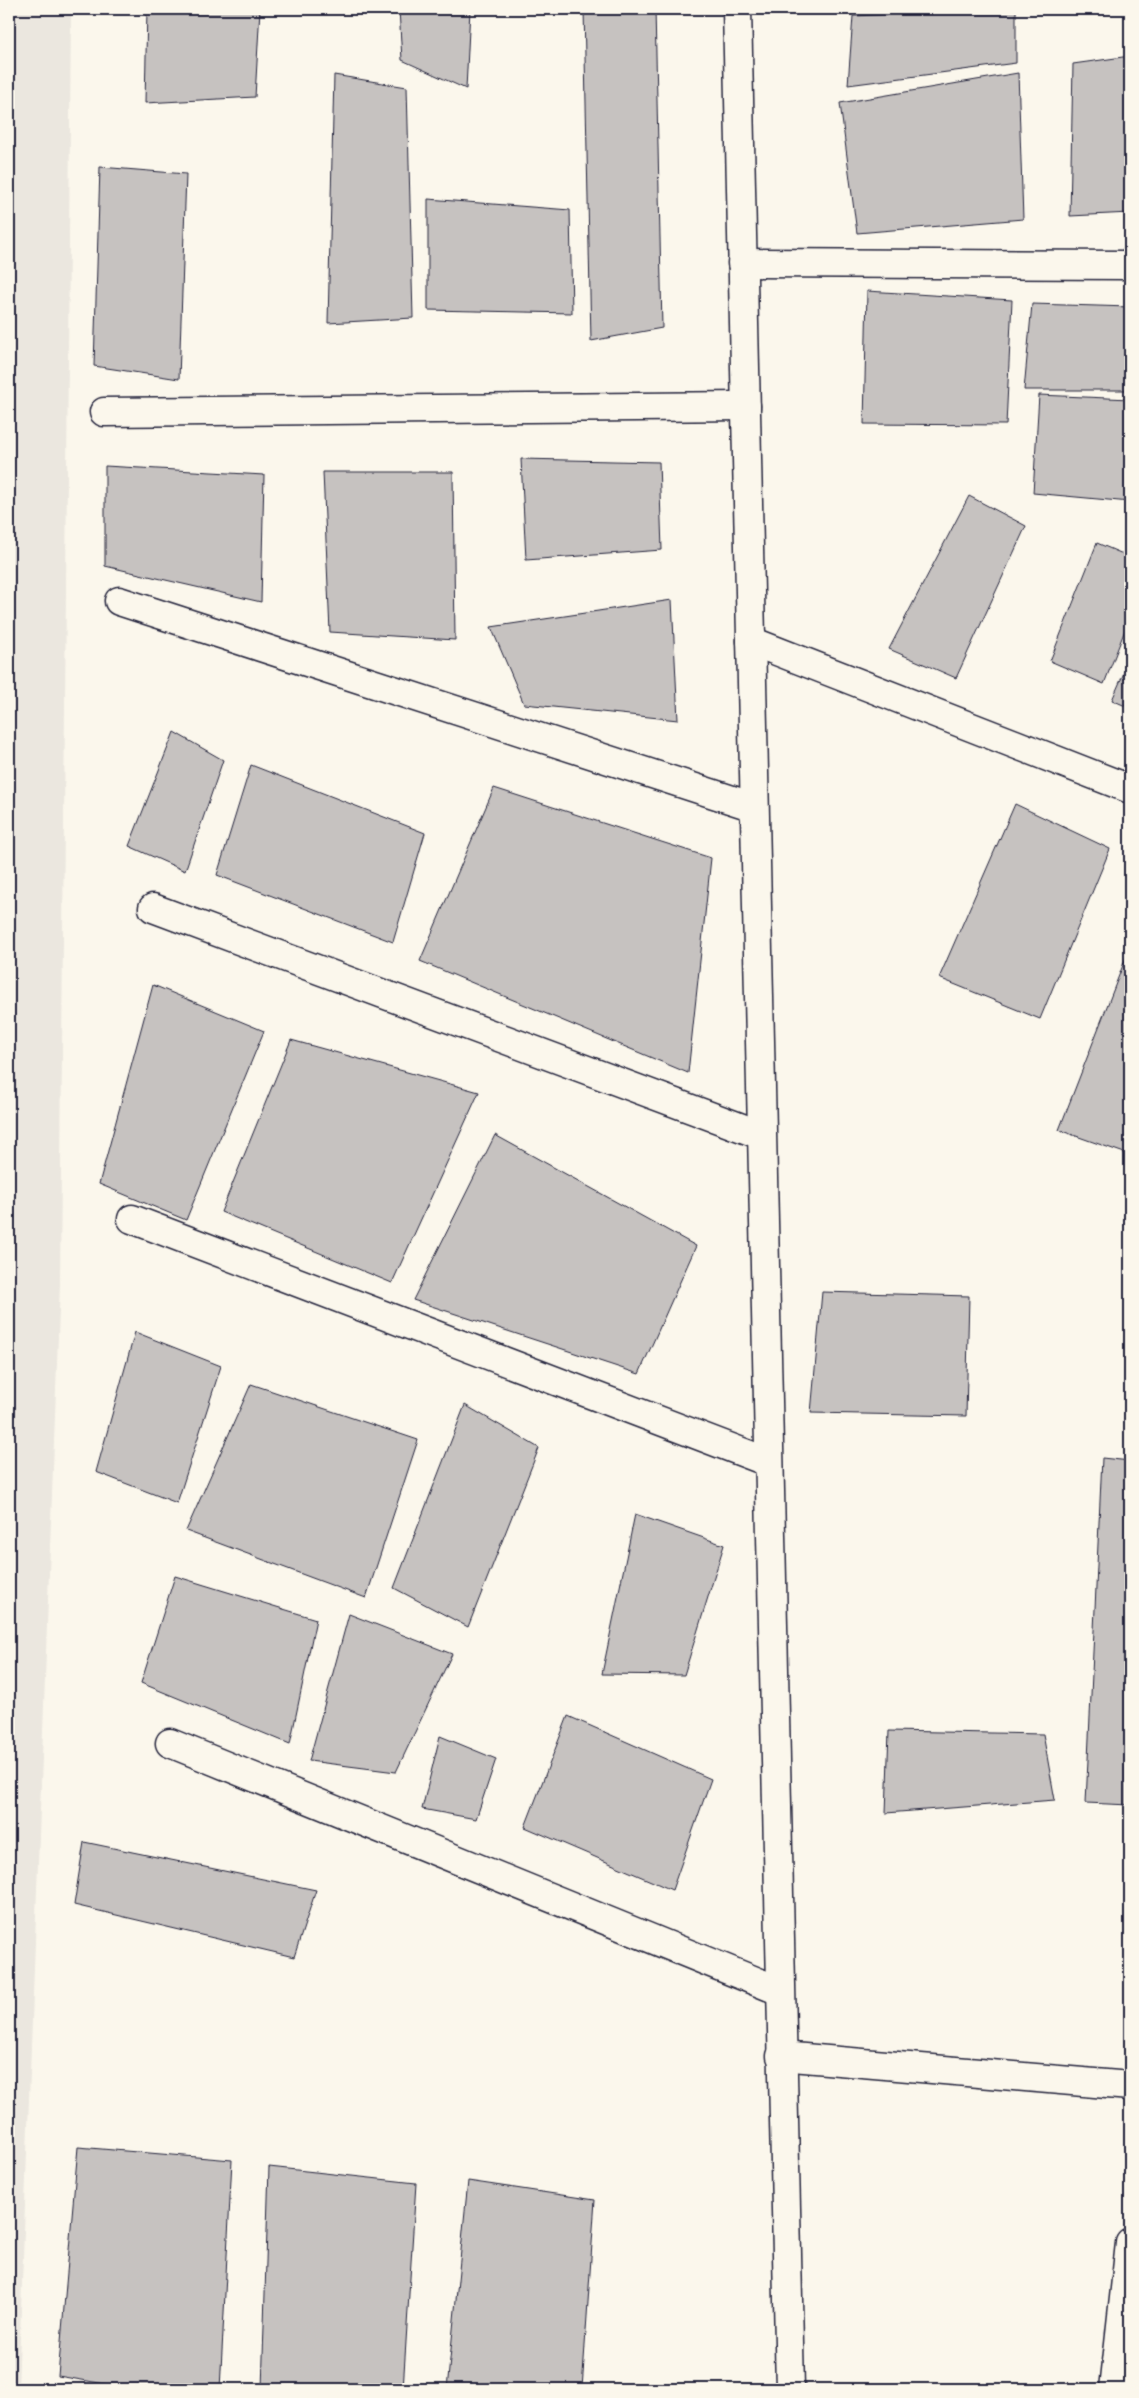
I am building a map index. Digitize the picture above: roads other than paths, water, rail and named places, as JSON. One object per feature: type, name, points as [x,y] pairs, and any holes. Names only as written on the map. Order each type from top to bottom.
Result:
[{"type":"street","points":[[737,9],[781,2056],[790,2389]]},
{"type":"street","points":[[742,263],[1130,265]]},
{"type":"street","points":[[104,412],[746,406]]},
{"type":"street","points":[[120,601],[754,807]]},
{"type":"street","points":[[751,641],[1130,789]]},
{"type":"street","points":[[153,908],[761,1135]]},
{"type":"street","points":[[132,1219],[768,1462]]},
{"type":"street","points":[[170,1743],[780,1991]]},
{"type":"street","points":[[781,2056],[1130,2086]]},
{"type":"street","points":[[1114,2389],[1130,2242]]}]
